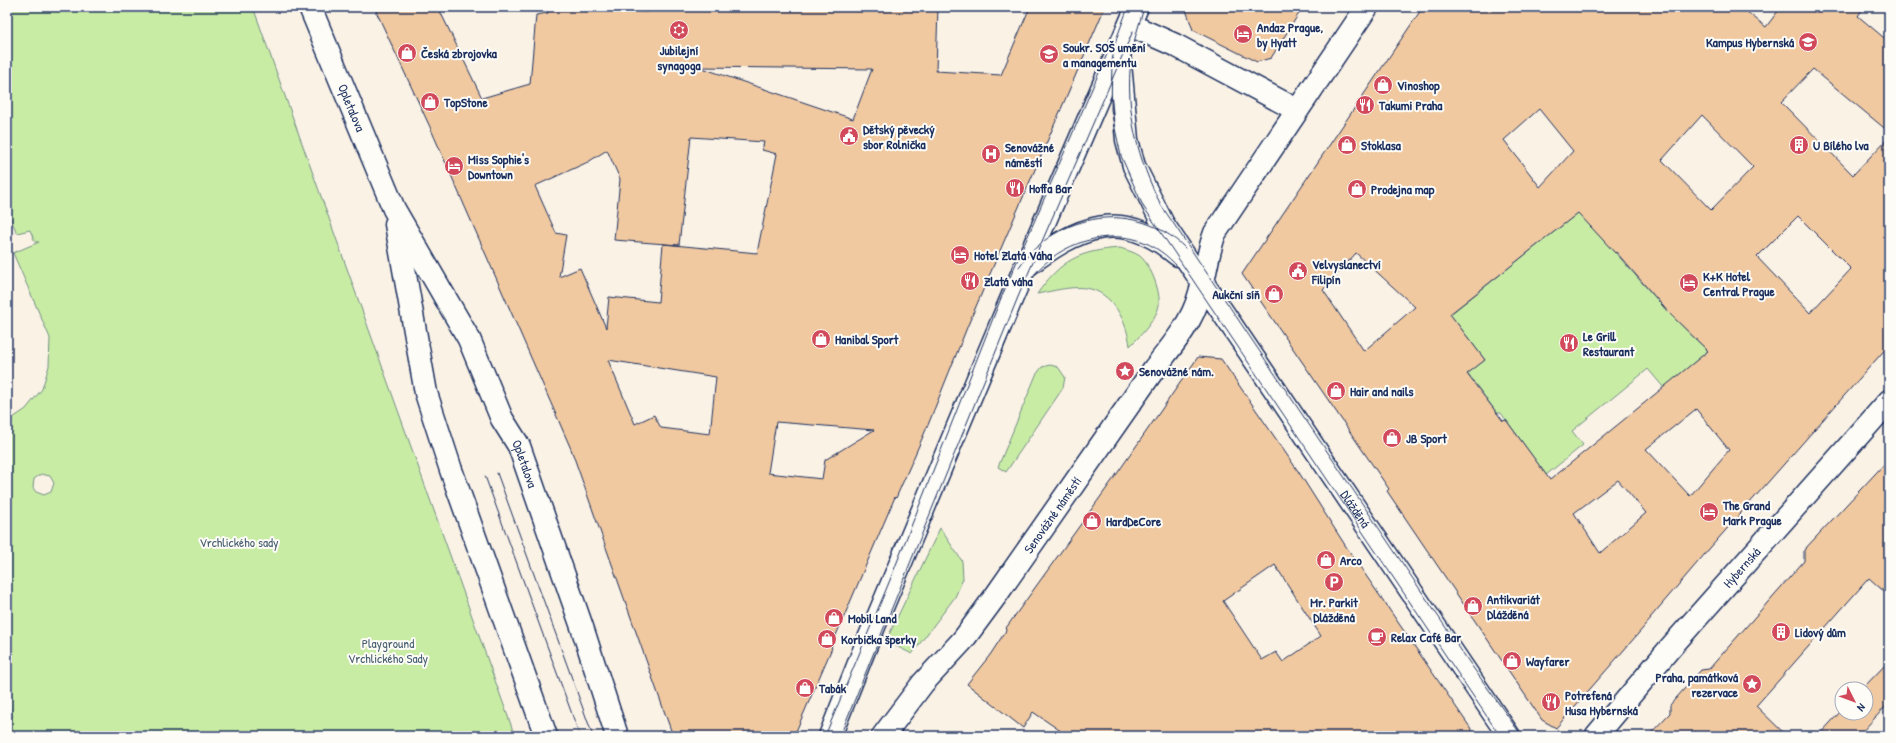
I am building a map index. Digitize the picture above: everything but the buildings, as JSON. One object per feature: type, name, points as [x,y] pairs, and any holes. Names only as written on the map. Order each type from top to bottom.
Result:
[{"type":"street","name":"Opletalova","points":[[310,7],[394,209],[469,339],[502,419],[519,446],[582,627],[617,736]]},
{"type":"street","name":"Senovážné náměstí","points":[[883,736],[923,683],[963,640],[1154,369],[1179,336],[1194,310],[1203,282],[1209,251],[1215,233],[1367,7]]},
{"type":"street","points":[[830,736],[865,648],[1025,267],[1134,16],[1175,45],[1297,110]]},
{"type":"street","points":[[1119,53],[1127,140],[1134,166],[1163,224],[1203,282]]},
{"type":"street","name":"Opletalova","points":[[394,209],[426,393],[451,470],[546,736]]},
{"type":"street","points":[[1025,267],[1064,240],[1086,230],[1119,226],[1136,229],[1165,244],[1179,256],[1203,282]]},
{"type":"street","name":"Dlážděná","points":[[1203,282],[1509,736]]},
{"type":"street","name":"Hybernská","points":[[1596,736],[1670,648],[1889,400]]},
{"type":"green space","name":"Vrchlického sady","points":[[7,7],[253,7],[515,736],[7,736],[12,716],[7,692],[7,422],[26,409],[42,389],[49,366],[50,338],[13,253],[39,242],[35,242],[30,230],[17,233],[7,210]],"holes":[[[41,474],[50,476],[54,483],[51,492],[44,495],[36,492],[33,488],[34,479]]]},
{"type":"green space","points":[[1579,212],[1669,313],[1708,351],[1664,388],[1648,369],[1572,431],[1583,445],[1546,475],[1501,413],[1497,413],[1433,328]],"holes":[[[1452,317],[1485,360],[1470,371]]]},
{"type":"green space","points":[[1120,248],[1140,256],[1144,260],[1152,273],[1159,296],[1156,314],[1146,329],[1130,346],[1126,327],[1122,318],[1104,295],[1086,288],[1062,289],[1037,294],[1054,273],[1072,259],[1106,249]]},
{"type":"green space","points":[[1050,365],[1058,367],[1065,377],[1063,388],[1006,472],[998,467],[1036,375],[1042,367]]},
{"type":"green space","points":[[940,528],[962,561],[963,579],[955,597],[912,654],[886,641]]},
{"type":"tram line","points":[[1144,8],[1136,34],[1131,59],[1130,97],[1135,135],[1140,153],[1161,205],[1469,662],[1522,736]]},
{"type":"tram line","points":[[1127,10],[1116,40],[1112,61],[1111,110],[1121,156],[1143,206],[1500,736]]},
{"type":"tram line","points":[[840,736],[1018,297],[1133,31]]},
{"type":"tram line","points":[[825,736],[890,580],[1001,298],[1111,45]]},
{"type":"tram line","points":[[1019,267],[1035,248],[1054,234],[1076,224],[1098,218],[1121,218],[1144,223],[1166,232],[1185,248]]},
{"type":"tram line","points":[[1030,281],[1039,269],[1063,250],[1093,239],[1108,237],[1123,237],[1144,242],[1160,251],[1178,267]]},
{"type":"tram line","points":[[497,473],[593,736]]},
{"type":"tram line","points":[[485,476],[580,736]]},
{"type":"place","name":"Jubilejní synagoga","points":[[679,30]]},
{"type":"place","name":"Andaz Prague, by Hyatt","points":[[1243,34]]},
{"type":"place","name":"Kampus Hybernská","points":[[1808,42]]},
{"type":"place","name":"Česká zbrojovka","points":[[407,53]]},
{"type":"place","name":"Soukr. SOŠ umění a managementu","points":[[1049,54]]},
{"type":"place","name":"Vinoshop","points":[[1383,85]]},
{"type":"place","name":"TopStone","points":[[430,102]]},
{"type":"place","name":"Takumi Praha","points":[[1365,105]]},
{"type":"place","name":"Dětský pěvecký sbor Rolnička","points":[[849,136]]},
{"type":"place","name":"Stoklasa","points":[[1347,145]]},
{"type":"place","name":"U Bílého lva","points":[[1799,145]]},
{"type":"place","name":"Senovážné náměstí","points":[[991,154]]},
{"type":"place","name":"Miss Sophie's Downtown","points":[[454,166]]},
{"type":"place","name":"Hoffa Bar","points":[[1015,188]]},
{"type":"place","name":"Prodejna map","points":[[1357,189]]},
{"type":"place","name":"Hotel Zlatá Váha","points":[[960,255]]},
{"type":"place","name":"Velvyslanectví Filipín","points":[[1298,271]]},
{"type":"place","name":"Zlatá váha","points":[[970,281]]},
{"type":"place","name":"K+K Hotel Central Prague","points":[[1689,283]]},
{"type":"place","name":"Aukční síň","points":[[1274,294]]},
{"type":"place","name":"Hanibal Sport","points":[[821,339]]},
{"type":"place","name":"Le Grill Restaurant","points":[[1569,343]]},
{"type":"place","name":"Senovážné nám.","points":[[1125,371]]},
{"type":"place","name":"Hair and nails","points":[[1336,391]]},
{"type":"place","name":"JB Sport","points":[[1392,438]]},
{"type":"place","name":"The Grand Mark Prague","points":[[1709,512]]},
{"type":"place","name":"HardDeCore","points":[[1092,521]]},
{"type":"place","name":"Arco","points":[[1326,560]]},
{"type":"place","name":"Mr. Parkit Dlážděná","points":[[1334,582]]},
{"type":"place","name":"Antikvariát Dlážděná","points":[[1473,606]]},
{"type":"place","name":"Mobil Land","points":[[834,618]]},
{"type":"place","name":"Lidový dům","points":[[1781,632]]},
{"type":"place","name":"Relax Café Bar","points":[[1377,637]]},
{"type":"place","name":"Korbička šperky","points":[[827,639]]},
{"type":"place","name":"Wayfarer","points":[[1512,661]]},
{"type":"place","name":"Praha, památková rezervace","points":[[1752,684]]},
{"type":"place","name":"Tabák","points":[[805,688]]},
{"type":"place","name":"Potrefená Husa Hybernská","points":[[1551,702]]},
{"type":"park label","name":"Playground Vrchlického Sady","points":[[388,650]]}]
